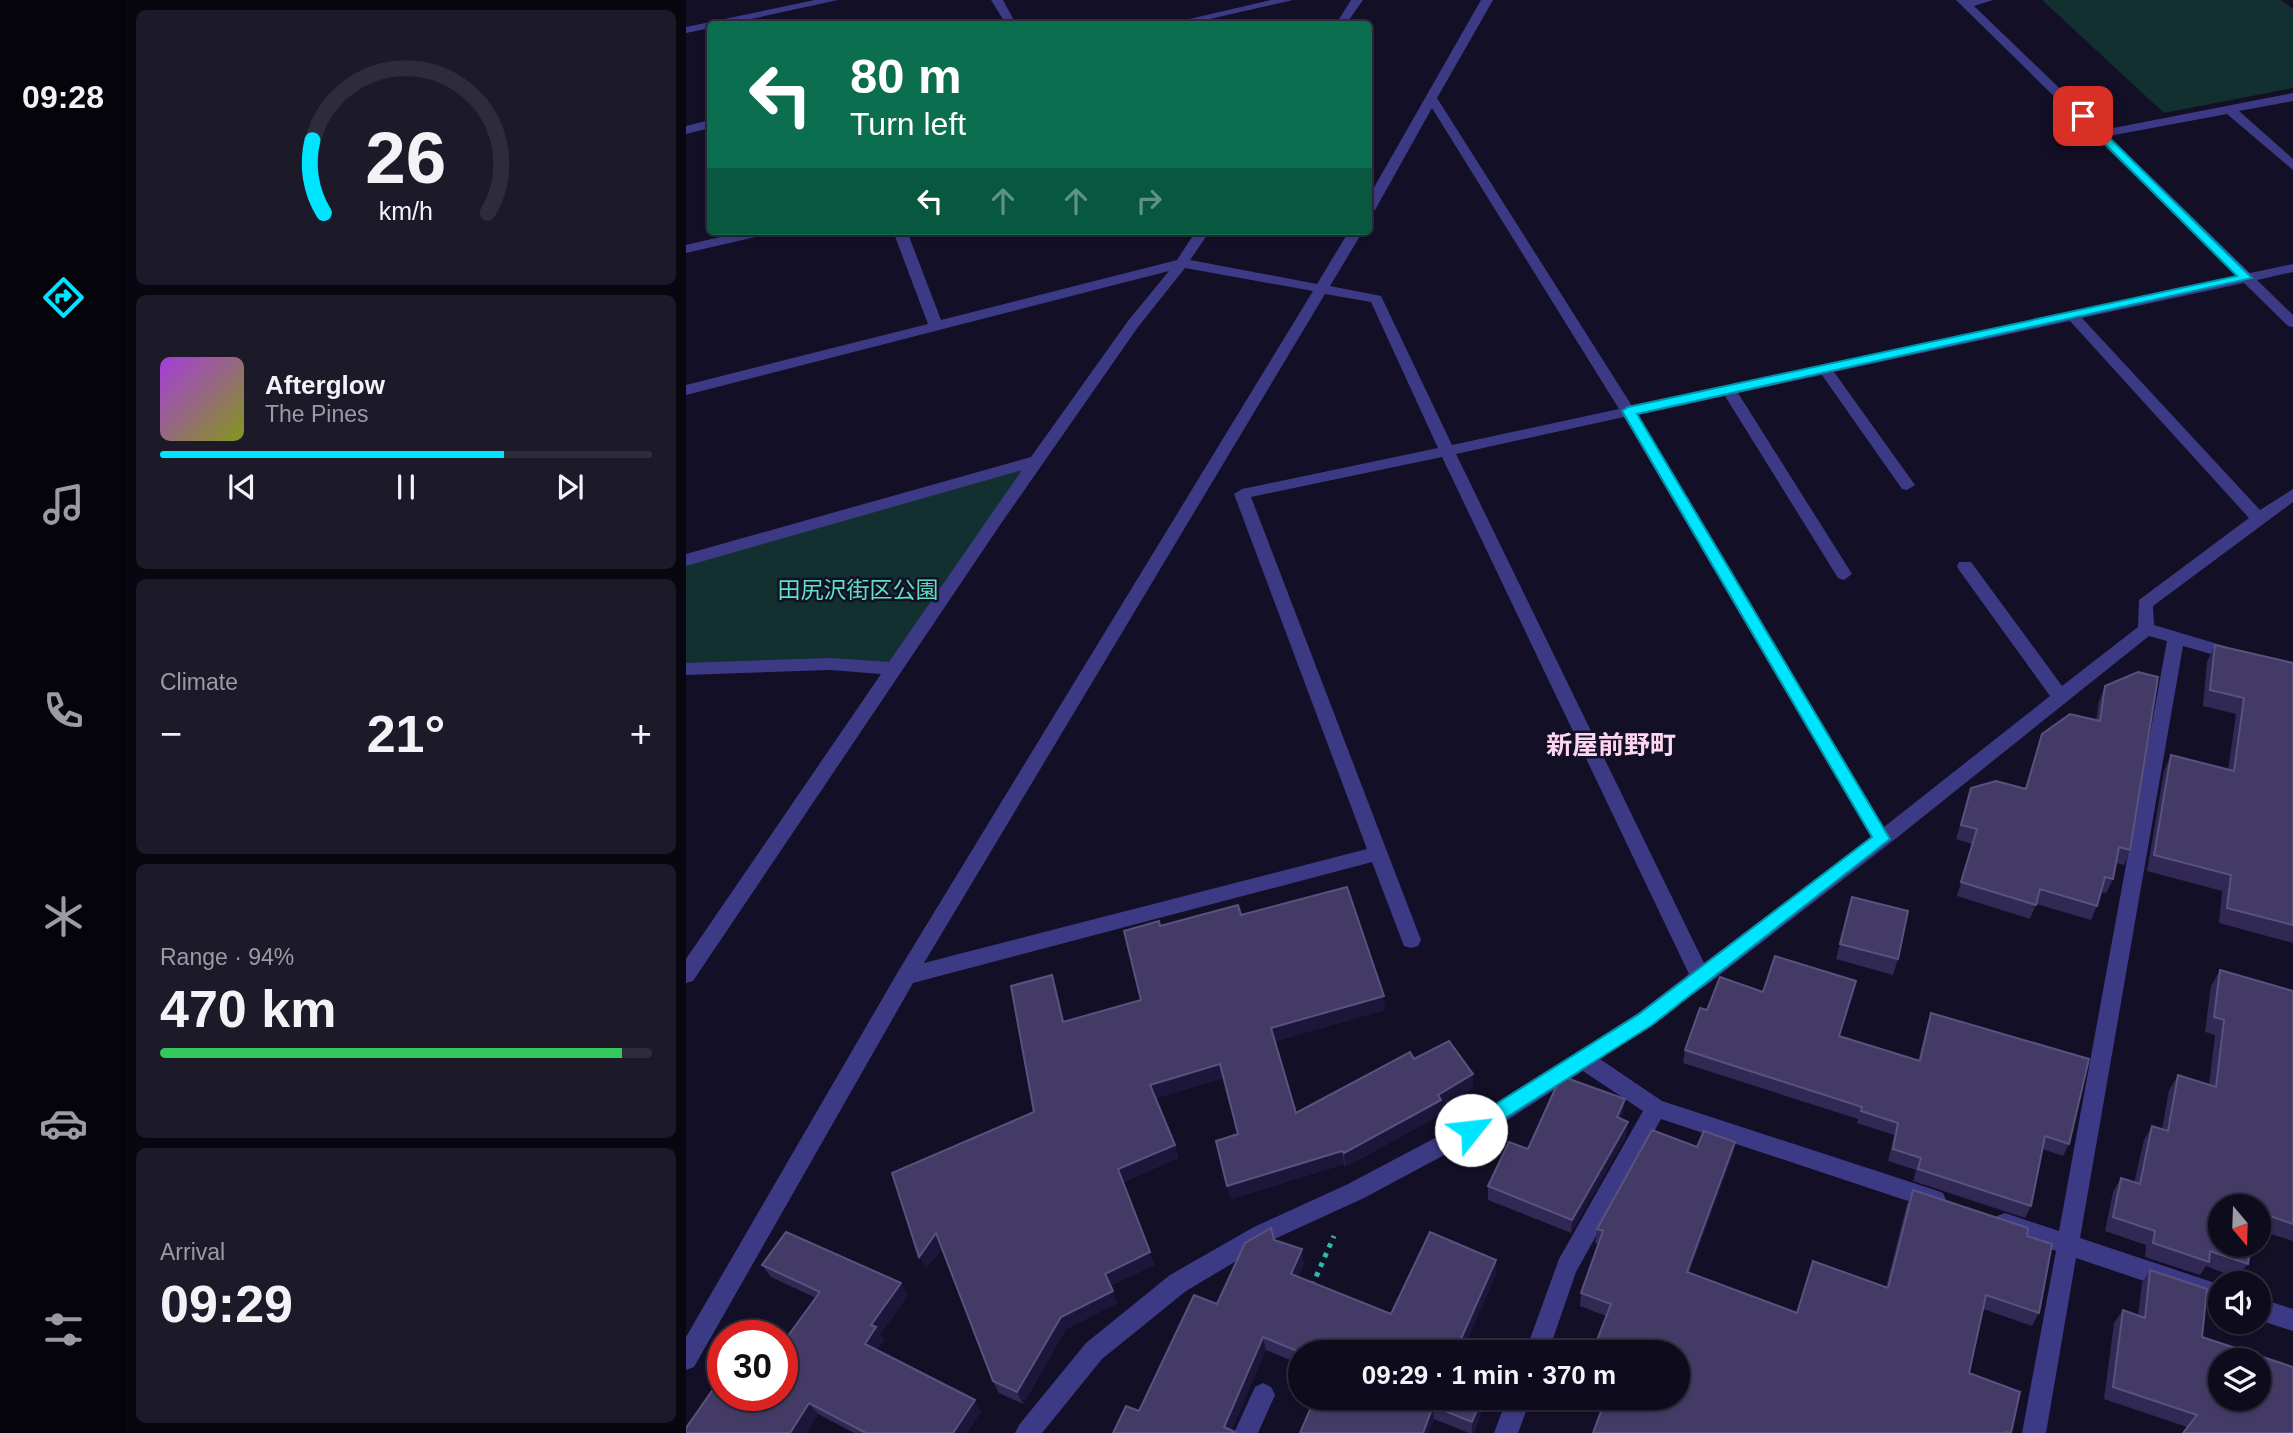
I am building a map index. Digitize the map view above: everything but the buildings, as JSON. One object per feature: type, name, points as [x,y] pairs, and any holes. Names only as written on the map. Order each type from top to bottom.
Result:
[{"type":"street","points":[[731,21],[832,0]]},
{"type":"street","points":[[997,0],[1009,21]]},
{"type":"street","points":[[1188,21],[1287,0]]},
{"type":"street","points":[[1343,21],[1357,0]]},
{"type":"street","points":[[1372,203],[1487,0]]},
{"type":"street","points":[[1964,2],[1987,0]]},
{"type":"street","points":[[1964,2],[2293,323]]},
{"type":"street","points":[[686,30],[707,26]]},
{"type":"street","points":[[2102,134],[2293,97]]},
{"type":"street","points":[[1432,99],[1628,411],[1881,839]]},
{"type":"street","points":[[2229,109],[2293,166]]},
{"type":"street","points":[[686,130],[707,125]]},
{"type":"street","points":[[686,249],[746,235]]},
{"type":"street","points":[[902,235],[936,326]]},
{"type":"street","points":[[686,975],[1036,461],[1133,324],[1182,263],[1200,235]]},
{"type":"street","points":[[686,1359],[905,976],[1354,235]]},
{"type":"street","points":[[686,390],[1182,263],[1376,299],[1701,978]]},
{"type":"street","points":[[1410,940],[1242,494],[2293,268]]},
{"type":"street","points":[[2073,316],[2258,518]]},
{"type":"street","points":[[1825,369],[1907,485]]},
{"type":"street","points":[[1728,390],[1844,574]]},
{"type":"street","points":[[686,560],[1036,461]]},
{"type":"street","points":[[2146,629],[2145,604],[2293,494]]},
{"type":"street","points":[[1965,566],[2061,698]]},
{"type":"street","points":[[2146,629],[2254,659]]},
{"type":"street","points":[[1027,1433],[1094,1351],[1178,1283],[1262,1234],[1356,1191],[1493,1118],[1584,1060],[1701,978],[2146,629]]},
{"type":"street","points":[[2034,1433],[2176,639]]},
{"type":"street","points":[[686,668],[830,664],[895,669]]},
{"type":"street","points":[[905,976],[1379,853]]},
{"type":"street","points":[[1584,1060],[1656,1108],[1953,1206]]},
{"type":"street","points":[[1541,1340],[1567,1267],[1656,1108]]},
{"type":"street","points":[[1979,1215],[2208,1292]]},
{"type":"street","points":[[2271,1313],[2293,1320]]},
{"type":"street","points":[[1246,1433],[1263,1395]]},
{"type":"street","points":[[1506,1433],[1515,1410]]},
{"type":"path","points":[[1311,1289],[1356,1191]]},
{"type":"green space","points":[[2042,0],[2281,0],[2293,9],[2293,88],[2164,113]]},
{"type":"green space","name":"田尻沢街区公園","points":[[1036,461],[895,669],[686,669],[686,560]]},
{"type":"district","name":"新屋前野町","points":[[1611,745]]},
{"type":"route","points":[[1471,1130],[1645,1019],[1881,839],[1628,411],[2246,278],[2083,116]]}]
